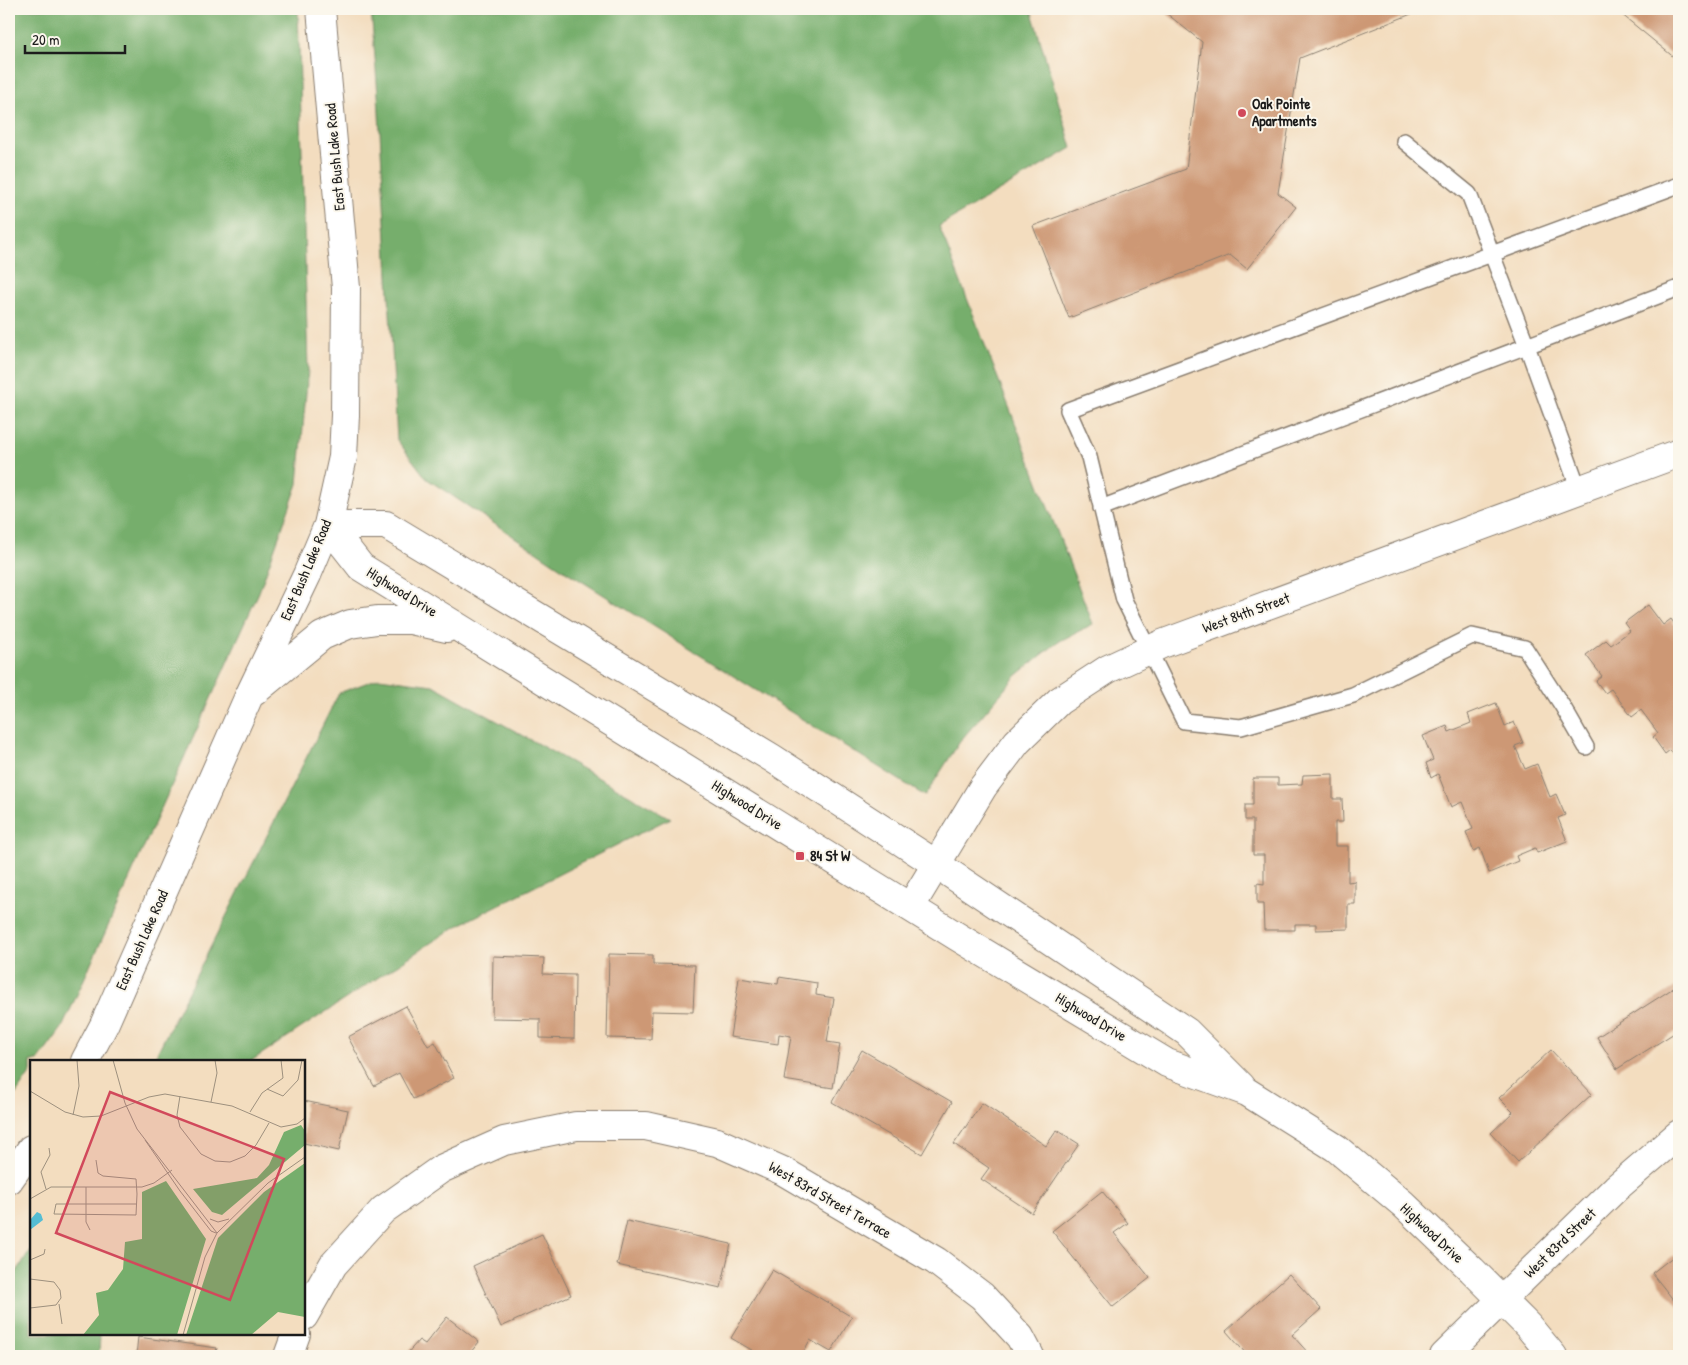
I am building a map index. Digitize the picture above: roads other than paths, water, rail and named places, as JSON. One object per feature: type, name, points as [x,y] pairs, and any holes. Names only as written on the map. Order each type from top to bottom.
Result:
[{"type":"street","name":"East Bush Lake Road","points":[[86,1060],[104,1025],[249,696],[307,575],[328,525],[343,457],[346,415],[346,288],[321,9]]},
{"type":"street","name":"West 84th Street","points":[[910,906],[983,787],[1017,742],[1059,701],[1108,669],[1150,650],[1679,452]]},
{"type":"street","name":"Highwood Drive","points":[[328,525],[362,567],[910,906],[1167,1063],[1247,1092],[1336,1148],[1403,1204],[1528,1326],[1552,1356]]},
{"type":"street","name":"Highwood Drive","points":[[328,525],[386,525],[772,758],[936,864],[1187,1032],[1247,1092]]},
{"type":"street","points":[[249,696],[322,636],[350,624],[377,620],[411,620],[468,632]]},
{"type":"street","name":"West 83rd Street Terrace","points":[[305,1314],[333,1265],[383,1210],[441,1169],[504,1140],[576,1126],[646,1126],[717,1142],[783,1171],[928,1256],[982,1296],[1020,1338],[1030,1356]]},
{"type":"street","name":"West 83rd Street","points":[[1444,1356],[1616,1188],[1679,1134]]},
{"type":"street","points":[[9,1180],[30,1150]]},
{"type":"street","points":[[288,1356],[296,1335]]},
{"type":"lane","points":[[1404,141],[1469,194],[1579,490]]},
{"type":"lane","points":[[1586,747],[1525,648],[1472,636],[1353,694],[1241,727],[1184,721],[1124,600],[1089,457],[1068,410],[1679,185]]},
{"type":"lane","points":[[1102,508],[1679,288]]},
{"type":"place","name":"Oak Pointe Apartments","points":[[1242,113]]},
{"type":"place","name":"84 St W","points":[[800,856]]}]
